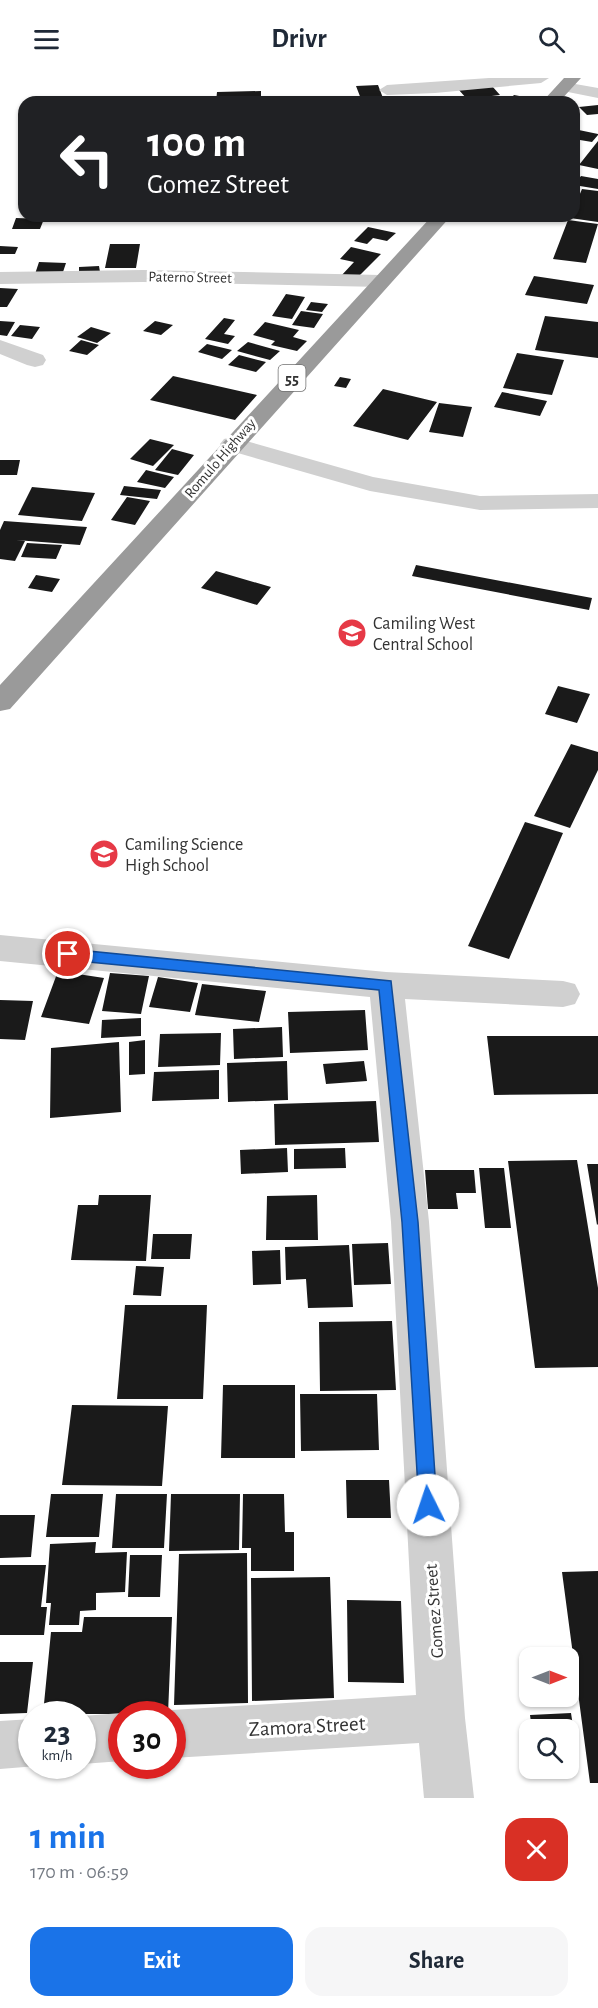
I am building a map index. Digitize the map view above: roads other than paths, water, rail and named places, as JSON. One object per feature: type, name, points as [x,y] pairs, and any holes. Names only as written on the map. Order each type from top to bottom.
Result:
[{"type":"highway","points":[[556,96],[569,83]]},
{"type":"highway","name":"Romulo Highway","points":[[0,702],[111,583],[232,444],[436,222]]},
{"type":"street","points":[[387,90],[541,78]]},
{"type":"street","points":[[569,83],[598,93]]},
{"type":"street","name":"Paterno Street","points":[[0,278],[143,276],[381,281]]},
{"type":"street","points":[[0,346],[35,360]]},
{"type":"street","points":[[232,444],[370,484],[480,503],[598,501]]},
{"type":"street","points":[[0,948],[386,985],[563,994]]},
{"type":"street","name":"Gomez Street","points":[[386,985],[410,1222],[441,1718],[449,1798]]},
{"type":"street","name":"Zamora Street","points":[[186,1733],[441,1718]]},
{"type":"street","points":[[0,1745],[18,1744]]},
{"type":"place","name":"Camiling West Central School","points":[[352,633]]},
{"type":"place","name":"Camiling Science High School","points":[[104,854]]}]
